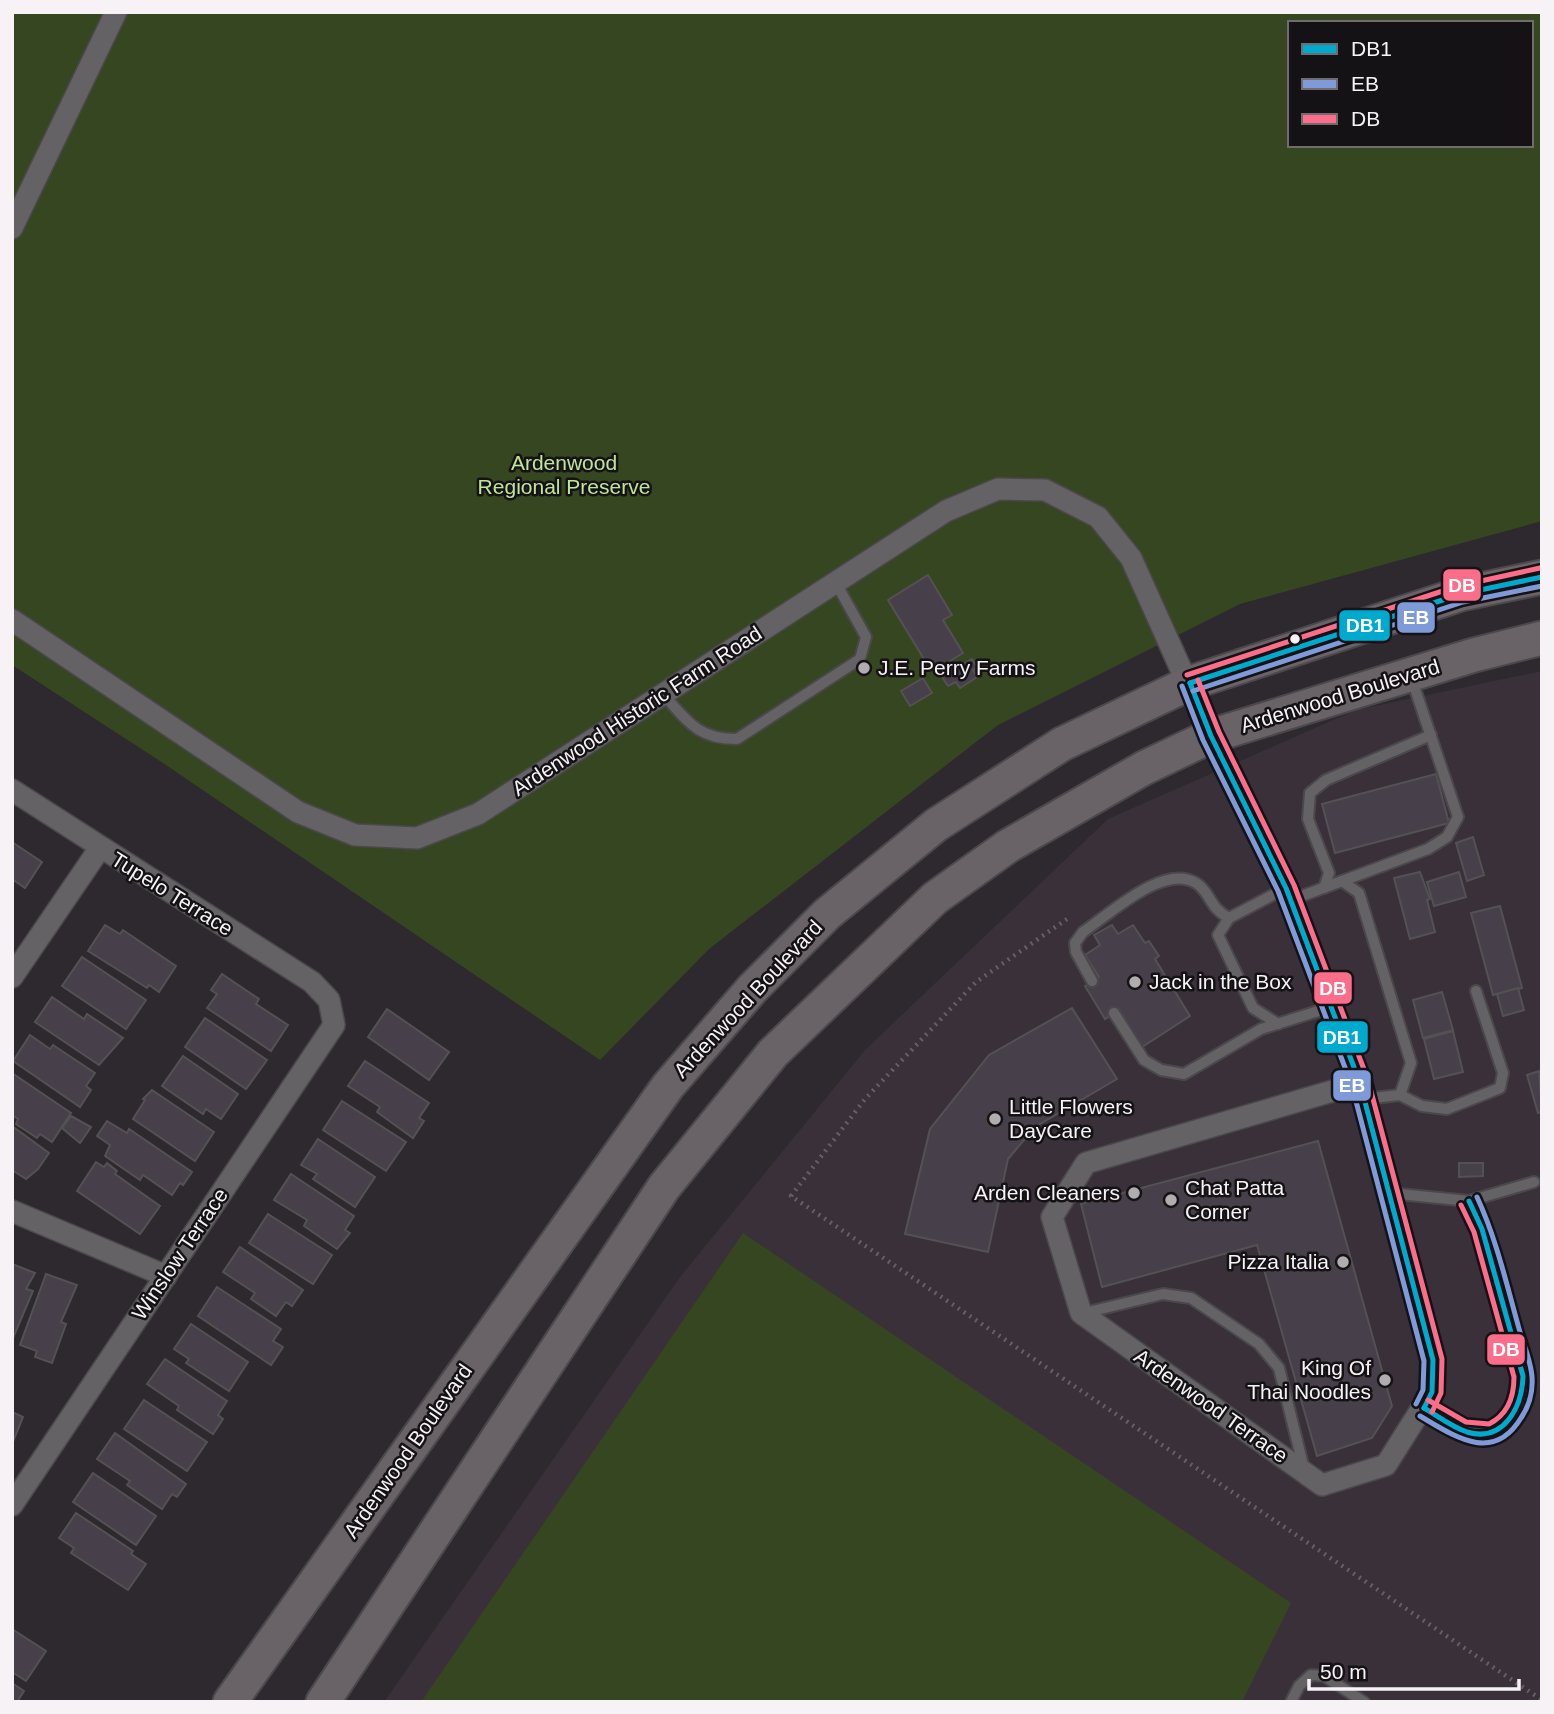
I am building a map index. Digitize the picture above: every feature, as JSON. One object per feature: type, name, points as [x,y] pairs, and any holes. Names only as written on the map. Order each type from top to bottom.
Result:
[{"type":"main road","name":"Ardenwood Boulevard","points":[[230,1702],[668,1086],[721,1024],[827,914],[936,825],[1062,744],[1190,683],[1461,594],[1542,577]]},
{"type":"main road","name":"Ardenwood Boulevard","points":[[323,1702],[664,1187],[772,1053],[935,898],[1008,846],[1144,768],[1211,736],[1410,674],[1542,638]]},
{"type":"street","points":[[12,228],[116,12]]},
{"type":"street","name":"Ardenwood Historic Farm Road","points":[[12,620],[298,812],[355,835],[417,838],[478,814],[946,512],[998,489],[1045,490],[1098,517],[1131,558],[1190,683]]},
{"type":"street","name":"Ardenwood Terrace","points":[[1081,1313],[1322,1485],[1386,1465],[1432,1392],[1433,1360],[1362,1091],[1288,894],[1211,736],[1190,683]]},
{"type":"street","name":"Tupelo Terrace","points":[[12,790],[312,982],[329,1000]]},
{"type":"street","points":[[12,977],[100,848]]},
{"type":"street","name":"Winslow Terrace","points":[[12,1505],[334,1025],[329,1000]]},
{"type":"street","points":[[1081,1313],[1052,1217],[1086,1163],[1362,1091]]},
{"type":"street","points":[[12,1211],[166,1276]]},
{"type":"lane","points":[[663,694],[687,721],[714,739],[737,739],[749,732],[860,659],[866,637],[836,583]]},
{"type":"lane","points":[[1278,1024],[1253,1008],[1218,935],[1229,918],[1288,894],[1324,888],[1428,849],[1447,837],[1458,817],[1410,674]]},
{"type":"lane","points":[[1324,888],[1329,873],[1308,819],[1310,793],[1326,780],[1431,735]]},
{"type":"lane","points":[[1092,981],[1076,952],[1075,943],[1083,932],[1160,880],[1183,876],[1200,885],[1216,911],[1229,918]]},
{"type":"lane","points":[[1342,881],[1359,893],[1411,1062],[1400,1095]]},
{"type":"lane","points":[[1362,1091],[1400,1095],[1422,1105],[1447,1109],[1500,1088],[1503,1073],[1476,991]]},
{"type":"lane","points":[[1114,1013],[1144,1060],[1161,1070],[1184,1073],[1261,1029],[1331,1007]]},
{"type":"lane","points":[[1389,1193],[1469,1201],[1534,1182]]},
{"type":"lane","points":[[1424,1408],[1469,1433],[1485,1433],[1501,1428],[1513,1417],[1524,1390],[1482,1229],[1469,1201]]},
{"type":"lane","points":[[1081,1313],[1163,1294],[1191,1298],[1259,1344],[1279,1367],[1305,1473]]},
{"type":"lane","points":[[1292,1702],[1299,1686],[1311,1675],[1324,1676],[1364,1702]]},
{"type":"shaded area","points":[[1542,671],[1542,1702],[384,1702],[680,1277],[865,1050],[1108,819],[1356,710]]},
{"type":"green space","name":"Ardenwood Regional Preserve","points":[[12,12],[1542,12],[1542,521],[1240,604],[998,725],[709,949],[600,1060],[163,763],[12,665]]},
{"type":"green space","points":[[743,1233],[1291,1603],[1242,1702],[421,1702]]},
{"type":"building","points":[[928,575],[952,615],[943,620],[963,653],[937,669],[932,660],[927,664],[888,600]]},
{"type":"building","points":[[972,659],[977,668],[973,670],[977,677],[960,688],[956,682],[948,686],[942,677]]},
{"type":"building","points":[[923,678],[932,693],[910,706],[901,691]]},
{"type":"building","points":[[1436,774],[1449,823],[1335,853],[1322,804]]},
{"type":"building","points":[[1473,837],[1484,875],[1467,881],[1456,843]]},
{"type":"building","points":[[12,842],[42,862],[25,888],[12,879]]},
{"type":"building","points":[[1420,872],[1430,899],[1427,900],[1435,932],[1410,939],[1394,878]]},
{"type":"building","points":[[1459,872],[1466,897],[1434,906],[1427,882]]},
{"type":"building","points":[[1500,906],[1522,988],[1493,995],[1471,913]]},
{"type":"building","points":[[105,925],[120,934],[123,930],[176,966],[159,992],[149,985],[147,988],[88,951]]},
{"type":"building","points":[[1112,925],[1118,934],[1133,925],[1145,943],[1149,941],[1159,956],[1155,959],[1190,1016],[1142,1047],[1119,1010],[1105,1019],[1085,986],[1099,977],[1085,955],[1100,945],[1094,935]]},
{"type":"building","points":[[82,957],[146,1000],[126,1029],[62,986]]},
{"type":"building","points":[[222,974],[259,999],[256,1004],[288,1025],[271,1051],[207,1008],[217,994],[211,990]]},
{"type":"building","points":[[1518,988],[1524,1010],[1503,1016],[1497,994]]},
{"type":"building","points":[[1442,992],[1453,1030],[1423,1038],[1413,1000]]},
{"type":"building","points":[[52,997],[84,1019],[87,1014],[123,1038],[99,1065],[35,1022]]},
{"type":"building","points":[[1072,1008],[1117,1079],[1035,1127],[1008,1159],[988,1252],[905,1234],[930,1129],[989,1055]]},
{"type":"building","points":[[387,1009],[449,1052],[429,1080],[368,1037]]},
{"type":"building","points":[[205,1018],[267,1060],[246,1089],[185,1047]]},
{"type":"building","points":[[1453,1031],[1463,1072],[1434,1079],[1424,1039]]},
{"type":"building","points":[[30,1035],[50,1049],[53,1045],[95,1073],[86,1086],[91,1090],[80,1107],[13,1061]]},
{"type":"building","points":[[183,1056],[238,1094],[221,1119],[206,1109],[203,1114],[162,1086]]},
{"type":"building","points":[[365,1061],[429,1103],[419,1118],[424,1121],[413,1138],[377,1112],[380,1107],[348,1086]]},
{"type":"building","points":[[1539,1071],[1542,1112],[1538,1113],[1527,1075]]},
{"type":"building","points":[[12,1073],[71,1113],[52,1142],[40,1134],[37,1138],[16,1124],[18,1119],[12,1115]]},
{"type":"building","points":[[152,1090],[214,1132],[195,1161],[133,1119],[145,1100],[143,1099]]},
{"type":"building","points":[[342,1101],[406,1142],[386,1171],[323,1130]]},
{"type":"building","points":[[71,1116],[91,1127],[80,1143],[62,1128]]},
{"type":"building","points":[[107,1121],[127,1133],[129,1129],[192,1172],[183,1185],[180,1183],[172,1195],[143,1175],[140,1180],[105,1156],[110,1145],[97,1136]]},
{"type":"building","points":[[12,1126],[49,1153],[38,1169],[26,1179],[12,1170]]},
{"type":"building","points":[[318,1139],[375,1177],[355,1207],[313,1179],[317,1174],[301,1165]]},
{"type":"building","points":[[1318,1141],[1392,1406],[1372,1438],[1317,1456],[1257,1245],[1102,1287],[1081,1204]]},
{"type":"building","points":[[96,1162],[104,1167],[107,1163],[117,1171],[115,1174],[160,1206],[140,1234],[77,1191]]},
{"type":"building","points":[[1459,1163],[1483,1163],[1483,1176],[1459,1177]]},
{"type":"building","points":[[291,1174],[354,1216],[345,1230],[350,1233],[337,1249],[304,1226],[307,1220],[274,1200]]},
{"type":"building","points":[[268,1214],[332,1255],[313,1284],[249,1243]]},
{"type":"building","points":[[240,1247],[303,1290],[292,1306],[286,1302],[276,1316],[251,1299],[255,1293],[223,1272]]},
{"type":"building","points":[[12,1264],[35,1273],[26,1289],[33,1291],[13,1338]]},
{"type":"building","points":[[46,1274],[77,1285],[61,1322],[66,1324],[52,1363],[35,1357],[37,1351],[20,1345]]},
{"type":"building","points":[[217,1287],[281,1329],[273,1341],[283,1347],[271,1365],[198,1316]]},
{"type":"building","points":[[191,1324],[248,1362],[229,1391],[186,1363],[189,1359],[174,1349]]},
{"type":"building","points":[[165,1359],[227,1401],[218,1415],[223,1419],[213,1434],[177,1410],[179,1406],[147,1384]]},
{"type":"building","points":[[144,1400],[207,1442],[187,1471],[124,1429]]},
{"type":"building","points":[[12,1412],[23,1417],[12,1444]]},
{"type":"building","points":[[115,1433],[186,1484],[177,1497],[172,1494],[162,1509],[127,1485],[130,1481],[97,1459]]},
{"type":"building","points":[[93,1473],[156,1516],[136,1545],[73,1502]]},
{"type":"building","points":[[76,1513],[133,1551],[131,1554],[146,1564],[128,1590],[71,1553],[74,1548],[59,1538]]},
{"type":"building","points":[[12,1629],[46,1651],[26,1681],[12,1672]]},
{"type":"building","points":[[12,1683],[24,1691],[17,1702],[12,1702]]},
{"type":"transit line","name":"DB","points":[[1187,675],[1458,586],[1540,568]]},
{"type":"transit line","name":"DB1","points":[[1190,683],[1461,594],[1542,577]]},
{"type":"transit line","name":"EB","points":[[1193,691],[1463,602],[1542,586]]},
{"type":"transit line","name":"DB","points":[[1198,680],[1219,732],[1294,885],[1368,1080],[1442,1359],[1441,1393],[1432,1412]]},
{"type":"transit line","name":"DB1","points":[[1190,683],[1211,736],[1286,888],[1360,1083],[1433,1360],[1432,1392],[1424,1408]]},
{"type":"transit line","name":"EB","points":[[1182,686],[1203,740],[1278,891],[1352,1086],[1424,1361],[1423,1390],[1416,1404]]},
{"type":"transit line","name":"EB","points":[[1420,1416],[1460,1438],[1486,1443],[1498,1440],[1510,1432],[1524,1413],[1530,1398],[1530,1364],[1495,1244],[1477,1197]]},
{"type":"transit line","name":"DB1","points":[[1424,1408],[1467,1432],[1491,1432],[1508,1420],[1515,1410],[1522,1388],[1523,1376],[1482,1229],[1469,1201]]},
{"type":"transit line","name":"DB","points":[[1428,1400],[1466,1422],[1489,1424],[1505,1410],[1513,1392],[1514,1377],[1474,1232],[1461,1205]]},
{"type":"place","name":"J.E. Perry Farms","points":[[864,668]]},
{"type":"place","name":"Jack in the Box","points":[[1135,982]]},
{"type":"place","name":"Little Flowers DayCare","points":[[995,1119]]},
{"type":"place","name":"Arden Cleaners","points":[[1134,1193]]},
{"type":"place","name":"Chat Patta Corner","points":[[1171,1200]]},
{"type":"place","name":"Pizza Italia","points":[[1343,1262]]},
{"type":"place","name":"King Of Thai Noodles","points":[[1385,1380]]}]
